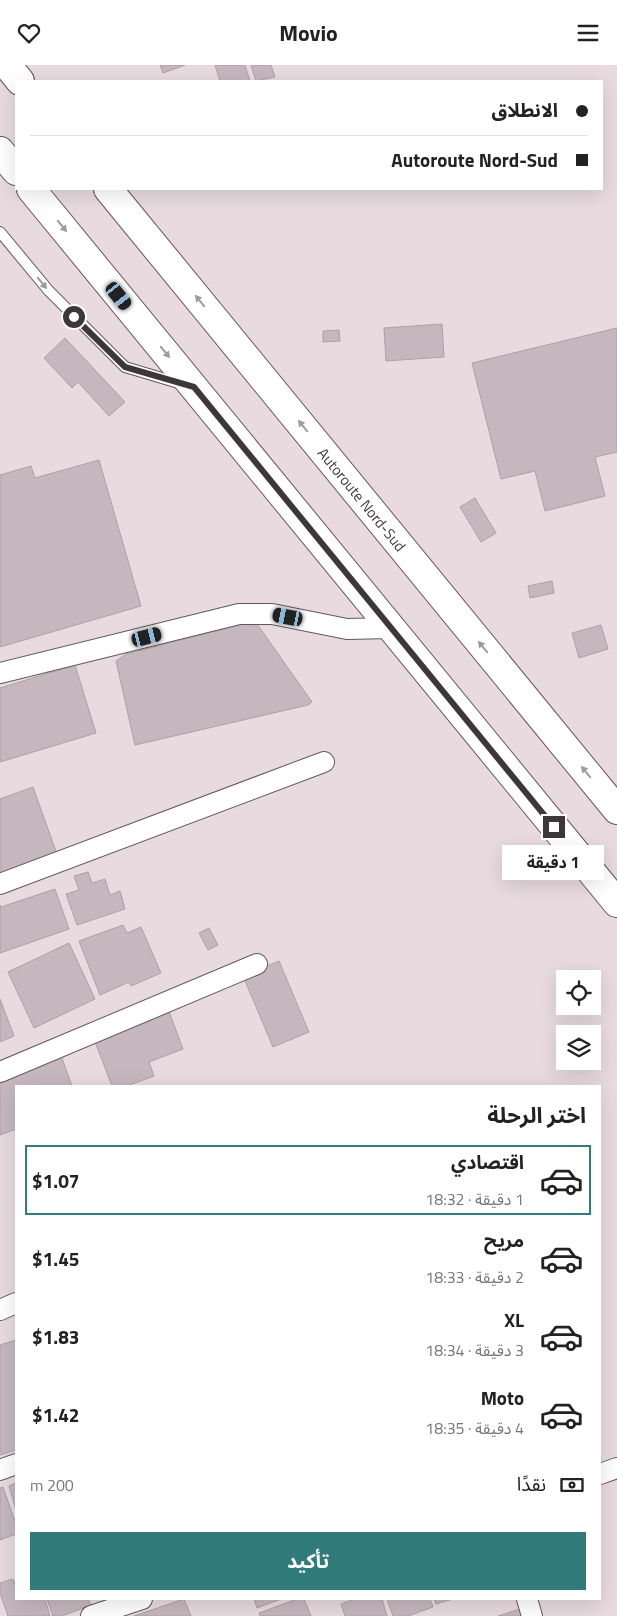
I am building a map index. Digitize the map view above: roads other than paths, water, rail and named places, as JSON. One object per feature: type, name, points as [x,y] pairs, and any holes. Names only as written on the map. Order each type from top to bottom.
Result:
[{"type":"highway","points":[[7,65],[19,80]]},
{"type":"highway","points":[[0,151],[15,170]]},
{"type":"highway","points":[[32,190],[617,903]]},
{"type":"highway","name":"Autoroute Nord-Sud","points":[[109,190],[617,810]]},
{"type":"street","points":[[0,673],[239,615],[272,614],[346,629],[391,628]]},
{"type":"street","points":[[0,884],[324,762]]},
{"type":"street","points":[[0,1072],[258,964]]},
{"type":"street","points":[[0,1310],[15,1303]]},
{"type":"street","points":[[0,1470],[15,1464]]},
{"type":"street","points":[[601,1474],[617,1468]]},
{"type":"street","points":[[92,1616],[139,1600]]},
{"type":"street","points":[[527,1600],[532,1616]]},
{"type":"lane","points":[[0,232],[49,291],[125,367],[194,387]]}]
